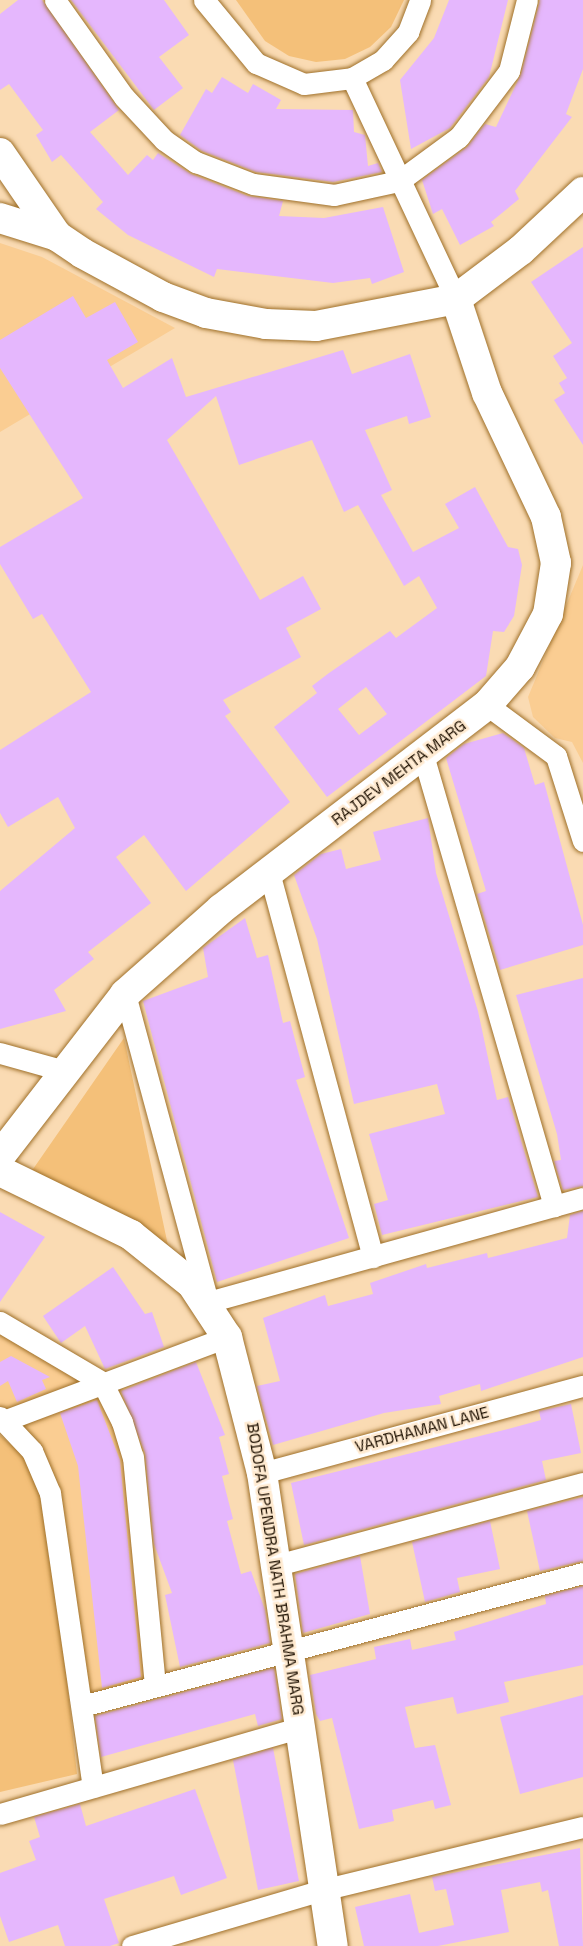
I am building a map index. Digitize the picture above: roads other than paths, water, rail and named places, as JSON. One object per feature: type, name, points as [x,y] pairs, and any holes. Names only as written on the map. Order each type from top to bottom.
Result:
[{"type":"street","points":[[55,0],[124,97],[164,140],[196,162],[253,184],[297,192],[367,191],[399,181],[459,137],[509,71],[527,0]]},
{"type":"street","points":[[204,0],[236,44],[279,77],[304,84],[351,78],[397,47],[420,0]]},
{"type":"street","points":[[351,78],[456,299]]},
{"type":"street","points":[[0,153],[57,236]]},
{"type":"street","points":[[0,218],[57,236],[163,297],[207,313],[266,324],[316,326],[456,299],[521,250],[583,192]]},
{"type":"street","name":"RAJDEV MEHTA MARG","points":[[0,1155],[62,1070],[125,994],[269,872],[487,705],[520,667],[548,614],[556,564],[546,517],[487,393],[456,299]]},
{"type":"street","points":[[487,705],[556,756],[583,841]]},
{"type":"street","points":[[423,754],[554,1206]]},
{"type":"street","points":[[269,872],[372,1257]]},
{"type":"street","points":[[125,994],[208,1302],[583,1198]]},
{"type":"street","points":[[0,1053],[62,1070]]},
{"type":"street","name":"BODOFA UPENDRA NATH BRAHMA MARG","points":[[0,1171],[131,1235],[208,1302],[227,1337],[262,1473],[333,1946]]},
{"type":"street","points":[[0,1322],[102,1382],[133,1457],[155,1686]]},
{"type":"street","points":[[93,1787],[50,1493],[32,1451],[3,1419],[227,1337]]},
{"type":"street","name":"VARDHAMAN LANE","points":[[262,1473],[583,1386]]},
{"type":"street","points":[[277,1564],[583,1483]]},
{"type":"street","points":[[82,1706],[583,1573]]},
{"type":"street","points":[[0,1814],[301,1727]]},
{"type":"street","points":[[132,1946],[326,1889],[583,1827]]}]
